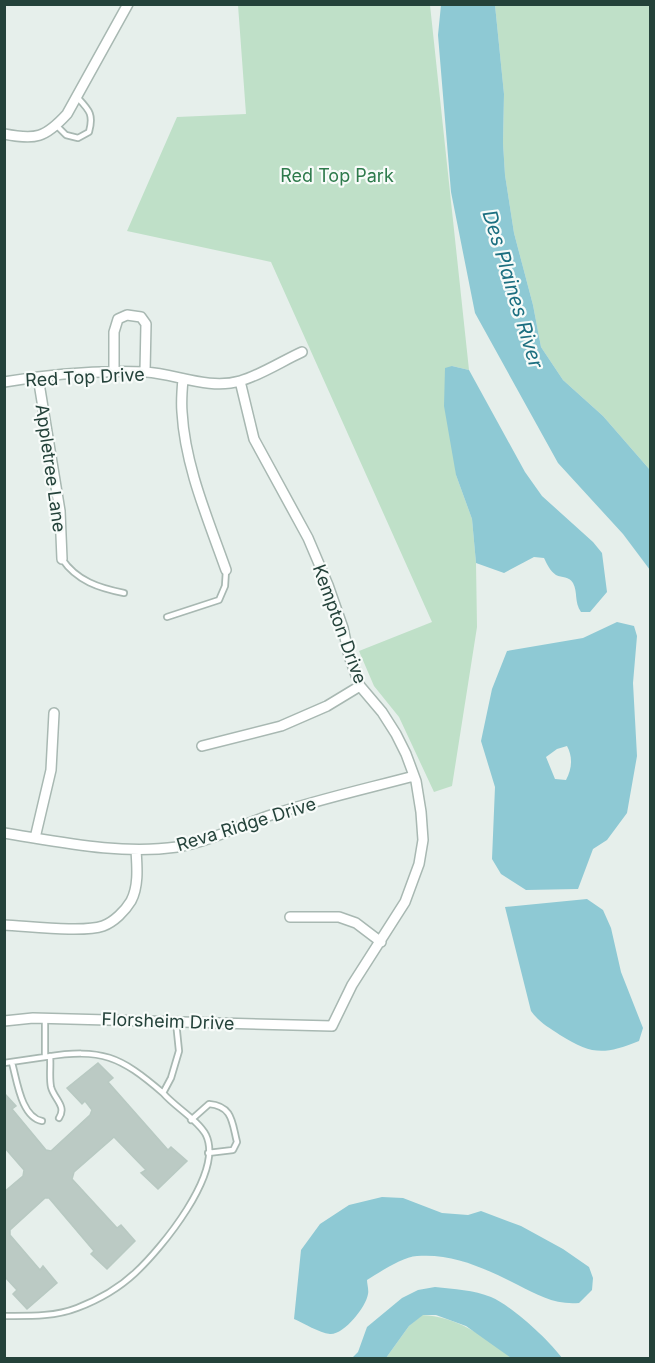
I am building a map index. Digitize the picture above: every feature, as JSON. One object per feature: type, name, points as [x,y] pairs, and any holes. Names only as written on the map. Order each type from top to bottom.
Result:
[{"type":"street","points":[[4,134],[29,138],[45,135],[57,126],[67,114],[128,4]]},
{"type":"street","points":[[114,372],[114,332],[118,319],[136,315],[141,317],[146,324],[145,372]]},
{"type":"street","name":"Red Top Drive","points":[[4,382],[38,376],[114,372],[145,372],[216,383],[240,381],[302,352]]},
{"type":"street","name":"Appletree Lane","points":[[38,376],[60,511],[62,559]]},
{"type":"street","points":[[183,379],[181,411],[187,448],[197,488],[226,570]]},
{"type":"street","name":"Kempton Drive","points":[[240,381],[254,439],[308,538],[343,628],[349,657],[360,686],[382,712],[396,734],[414,776],[421,812],[423,840],[418,864],[405,902],[352,985],[332,1026]]},
{"type":"street","points":[[202,746],[281,726],[327,706],[360,686]]},
{"type":"street","points":[[35,838],[51,771],[54,713]]},
{"type":"street","name":"Reva Ridge Drive","points":[[4,833],[136,850],[178,846],[208,839],[285,810],[414,776]]},
{"type":"street","points":[[4,925],[90,928],[105,926],[120,914],[131,900],[137,877],[136,850]]},
{"type":"street","points":[[290,917],[339,917],[356,923],[381,942]]},
{"type":"street","name":"Florsheim Drive","points":[[4,1021],[45,1018],[332,1026]]},
{"type":"lane","points":[[57,126],[66,135],[78,138],[89,132],[92,121],[89,110],[77,96]]},
{"type":"lane","points":[[62,559],[70,570],[87,582],[123,593]]},
{"type":"lane","points":[[167,617],[219,600],[225,586],[226,570]]},
{"type":"lane","points":[[45,1018],[50,1084],[62,1106],[63,1113],[59,1118]]},
{"type":"lane","points":[[164,1094],[179,1051],[176,1022]]},
{"type":"lane","points":[[4,1063],[89,1052],[111,1057],[147,1079],[191,1120],[206,1136],[208,1153],[207,1165],[193,1201],[163,1242],[136,1273],[109,1293],[62,1314],[4,1316]]},
{"type":"lane","points":[[12,1063],[29,1114],[36,1120],[42,1121]]},
{"type":"lane","points":[[191,1120],[209,1104],[219,1105],[230,1114],[237,1142],[233,1150],[208,1153]]},
{"type":"green space","name":"Red Top Park","points":[[238,5],[430,5],[469,370],[452,366],[456,475],[472,519],[476,563],[477,627],[452,786],[434,792],[399,717],[374,686],[359,651],[432,622],[271,262],[127,231],[177,117],[246,114]]},
{"type":"green space","points":[[495,5],[650,5],[650,470],[603,416],[563,380],[541,347],[533,305],[514,233],[505,175],[504,94]]},
{"type":"green space","points":[[422,1315],[446,1319],[470,1329],[511,1358],[386,1358],[409,1326]]},
{"type":"water","name":"Des Plaines River","points":[[441,5],[495,5],[504,94],[505,175],[514,233],[533,305],[541,347],[563,380],[603,416],[650,470],[650,570],[623,534],[558,463],[475,313],[451,192],[438,35]]},
{"type":"water","points":[[452,366],[469,370],[525,472],[542,496],[602,553],[607,592],[590,612],[581,612],[573,583],[570,579],[554,573],[544,558],[534,557],[504,573],[476,563],[472,519],[456,475],[444,406],[445,368]]},
{"type":"water","points":[[617,622],[634,626],[637,636],[633,683],[637,756],[627,813],[607,840],[593,849],[578,889],[526,890],[501,874],[492,859],[495,787],[481,741],[492,689],[507,651],[583,638]],"holes":[[[567,746],[570,754],[570,772],[566,780],[555,779],[546,757],[557,749]]]},
{"type":"water","points":[[587,899],[603,910],[611,928],[621,972],[643,1028],[639,1041],[607,1051],[590,1049],[571,1042],[544,1024],[531,1011],[505,907]]},
{"type":"water","points":[[382,1197],[403,1198],[442,1213],[468,1215],[481,1211],[521,1226],[563,1249],[589,1267],[593,1278],[592,1290],[579,1303],[554,1301],[469,1263],[444,1257],[417,1256],[398,1262],[367,1280],[368,1292],[363,1306],[342,1330],[330,1334],[321,1332],[294,1319],[301,1250],[320,1224],[349,1205]]},
{"type":"water","points":[[435,1287],[478,1293],[500,1301],[529,1324],[562,1358],[511,1358],[466,1326],[436,1315],[423,1315],[409,1326],[386,1358],[352,1358],[358,1352],[367,1327],[402,1298],[418,1290]]},
{"type":"building","points":[[98,1063],[113,1078],[108,1082],[168,1150],[171,1147],[187,1161],[158,1189],[141,1173],[146,1170],[114,1137],[74,1172],[72,1179],[117,1228],[121,1225],[135,1241],[107,1269],[91,1254],[94,1251],[49,1198],[45,1198],[10,1230],[10,1235],[40,1270],[43,1266],[57,1283],[27,1309],[13,1294],[17,1290],[4,1276],[4,1192],[23,1176],[24,1170],[4,1147],[4,1093],[16,1106],[12,1109],[46,1150],[51,1151],[90,1115],[92,1110],[85,1101],[82,1104],[67,1088]]}]
